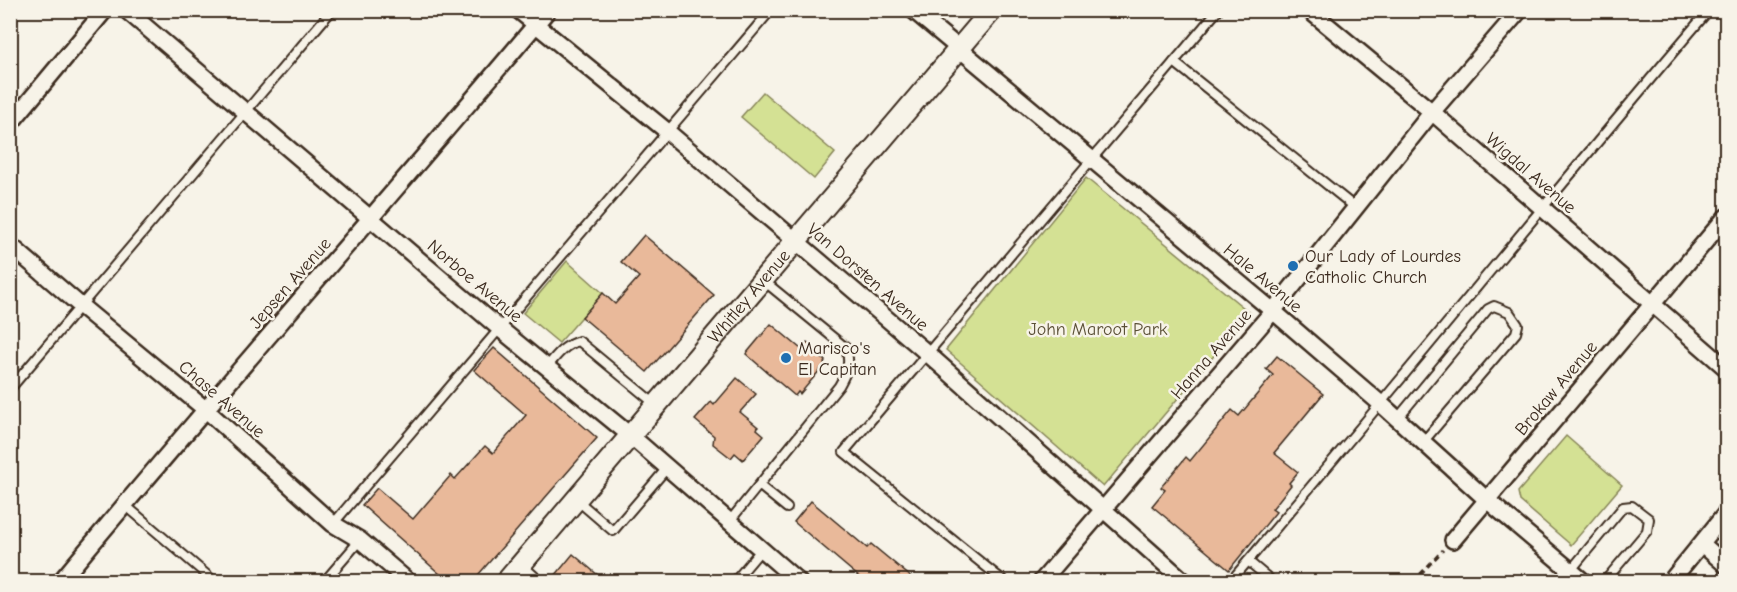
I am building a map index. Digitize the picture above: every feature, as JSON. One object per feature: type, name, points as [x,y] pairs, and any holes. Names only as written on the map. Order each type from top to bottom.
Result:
[{"type":"street","points":[[10,124],[105,10]]},
{"type":"street","name":"Norboe Avenue","points":[[126,10],[245,113],[631,436],[798,582]]},
{"type":"street","name":"Van Dorsten Avenue","points":[[518,10],[668,132],[927,353],[1185,582]]},
{"type":"street","name":"Jepsen Avenue","points":[[60,582],[124,504],[371,219],[548,10]]},
{"type":"street","name":"Hale Avenue","points":[[913,10],[1381,404],[1487,500],[1584,582]]},
{"type":"street","name":"Whitley Avenue","points":[[506,582],[992,10]]},
{"type":"street","name":"Wigdal Avenue","points":[[1309,10],[1432,112],[1726,368]]},
{"type":"street","name":"Hanna Avenue","points":[[1041,582],[1273,312],[1511,14]]},
{"type":"street","name":"Brokaw Avenue","points":[[1453,540],[1726,217]]},
{"type":"street","name":"Chase Avenue","points":[[10,245],[81,307],[206,409],[333,524],[360,540],[409,582]]},
{"type":"street","points":[[1670,582],[1726,513]]},
{"type":"street","points":[[1702,544],[1726,565]]},
{"type":"lane","points":[[10,389],[332,10]]},
{"type":"lane","points":[[333,524],[771,10]]},
{"type":"lane","points":[[1005,582],[844,452],[1218,10]]},
{"type":"lane","points":[[1230,582],[1709,10]]},
{"type":"lane","points":[[1174,62],[1356,208]]},
{"type":"lane","points":[[729,522],[839,386],[847,372],[850,359],[846,348],[763,280]]},
{"type":"lane","points":[[1397,419],[1488,309],[1494,306],[1509,312],[1518,325],[1516,333],[1423,442]]},
{"type":"lane","points":[[547,367],[563,349],[579,341],[657,405]]},
{"type":"lane","points":[[576,499],[613,531],[667,468]]},
{"type":"lane","points":[[760,486],[787,508]]},
{"type":"lane","points":[[124,504],[215,582]]},
{"type":"lane","points":[[1570,570],[1623,507],[1632,506],[1649,519],[1649,526],[1604,582]]},
{"type":"lane","points":[[324,582],[360,540]]},
{"type":"lane","points":[[734,582],[761,550]]},
{"type":"lane","points":[[1248,561],[1273,582]]},
{"type":"lane","points":[[521,564],[541,582]]},
{"type":"path","points":[[1413,582],[1453,540]]},
{"type":"green space","points":[[763,92],[835,153],[814,179],[741,117]]},
{"type":"green space","name":"John Maroot Park","points":[[1086,178],[1250,313],[1103,487],[946,350]]},
{"type":"green space","points":[[567,261],[603,293],[559,343],[523,313]]},
{"type":"green space","points":[[1566,436],[1622,485],[1571,545],[1520,501],[1518,492]]},
{"type":"building","points":[[644,235],[714,295],[647,372],[582,317],[603,293],[615,304],[639,277],[621,262]]},
{"type":"building","name":"Marisco's El Capitan","points":[[771,324],[801,349],[807,342],[820,353],[819,355],[825,361],[825,364],[800,394],[798,392],[795,396],[746,354]]},
{"type":"building","points":[[494,348],[597,438],[472,582],[449,582],[362,505],[377,488],[413,519],[451,475],[455,479],[485,446],[493,453],[526,415],[474,370]]},
{"type":"building","points":[[1277,356],[1323,394],[1274,453],[1298,472],[1272,509],[1276,512],[1229,570],[1152,506],[1165,490],[1161,487],[1186,457],[1190,461],[1232,410],[1239,416],[1273,375],[1266,369]]},
{"type":"building","points":[[737,378],[756,394],[740,412],[764,435],[743,460],[735,453],[731,458],[713,444],[714,436],[695,420],[711,402],[714,405]]},
{"type":"building","points":[[811,501],[867,548],[871,544],[917,582],[865,582],[794,522]]},
{"type":"building","points":[[573,554],[606,582],[550,582]]},
{"type":"place","name":"Our Lady of Lourdes Catholic Church","points":[[1293,266]]},
{"type":"place","name":"Marisco's El Capitan","points":[[786,358]]}]
